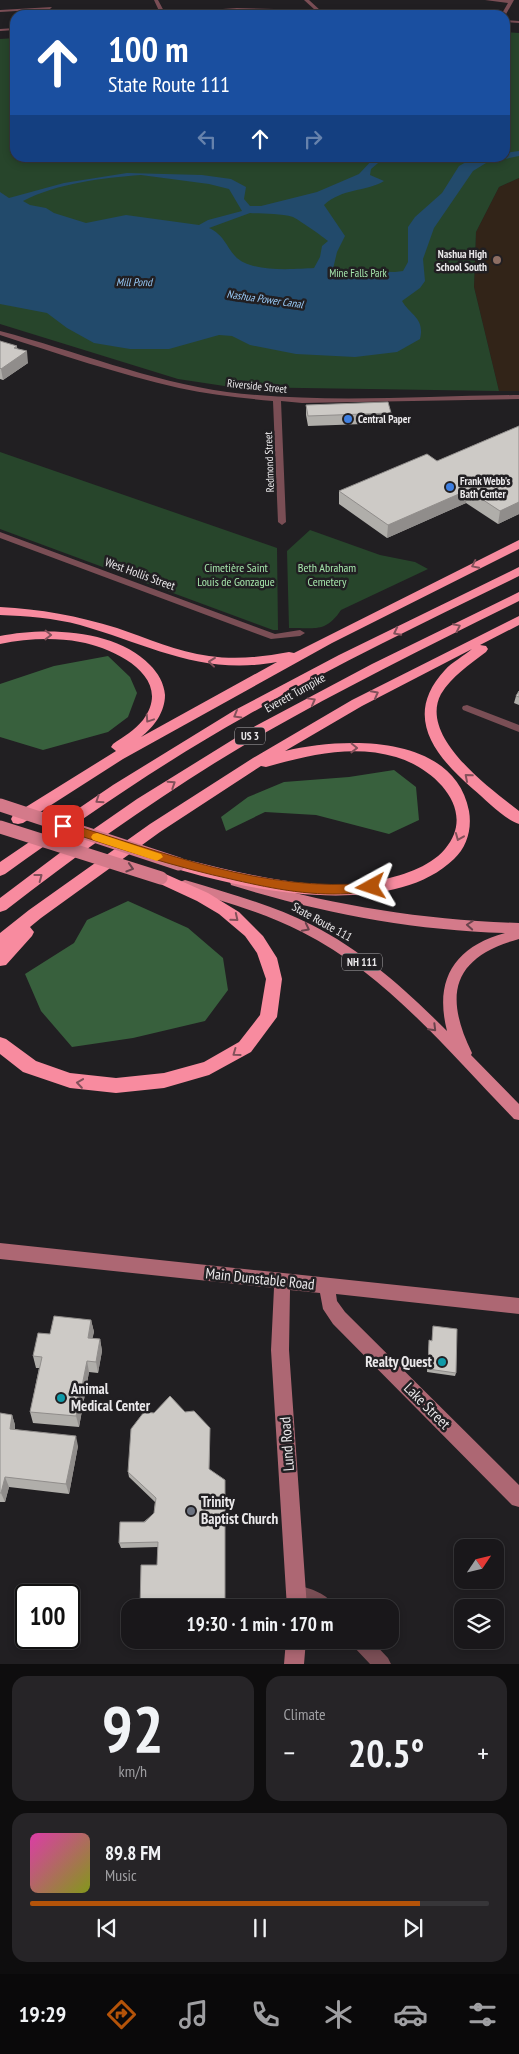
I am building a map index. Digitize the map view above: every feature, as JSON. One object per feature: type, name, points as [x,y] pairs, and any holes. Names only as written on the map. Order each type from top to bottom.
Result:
[{"type":"highway","points":[[0,611],[41,614],[77,621],[177,655],[215,662],[242,663],[280,658],[298,653],[519,544]]},
{"type":"highway","name":"Everett Turnpike","points":[[0,870],[137,775],[240,713],[519,571]]},
{"type":"highway","name":"Everett Turnpike","points":[[0,906],[122,818],[225,750],[334,689],[519,596]]},
{"type":"highway","points":[[0,942],[84,880],[224,782],[357,703],[519,620]]},
{"type":"highway","points":[[519,625],[465,658],[449,672],[435,692],[431,713],[436,737],[451,760],[468,777],[519,819]]},
{"type":"highway","points":[[0,640],[23,636],[56,635],[86,639],[108,645],[130,656],[148,669],[156,683],[158,694],[156,709],[142,729],[0,832]]},
{"type":"highway","points":[[18,819],[111,760],[327,640]]},
{"type":"highway","points":[[180,864],[260,882],[297,888],[359,889],[399,882],[429,870],[441,862],[453,849],[462,830],[463,814],[461,804],[456,793],[445,779],[419,761],[386,750],[336,748],[296,754],[257,766],[224,782]]},
{"type":"highway","points":[[0,1044],[16,1060],[47,1076],[85,1084],[122,1085],[159,1082],[195,1074],[229,1058],[249,1043],[263,1025],[274,999],[273,971],[265,952],[252,933],[226,911],[201,896],[161,878]]},
{"type":"highway","points":[[0,960],[12,946],[84,880]]},
{"type":"main road","name":"State Route 111","points":[[0,805],[283,896],[356,912],[441,924],[519,928]]},
{"type":"main road","name":"State Route 111","points":[[0,828],[257,907],[301,925],[334,943],[390,986],[519,1114]]},
{"type":"main road","points":[[482,1077],[464,1052],[452,1026],[448,1006],[450,988],[458,967],[474,952],[494,940],[519,934]]},
{"type":"street","points":[[17,10],[50,8],[48,0]]},
{"type":"street","points":[[306,0],[318,10]]},
{"type":"street","points":[[487,0],[511,1]]},
{"type":"street","points":[[218,10],[261,10]]},
{"type":"street","name":"Riverside Street","points":[[0,333],[180,386],[227,394],[277,400],[353,401],[519,397]]},
{"type":"street","name":"Redmond Street","points":[[277,400],[282,522]]},
{"type":"street","name":"West Hollis Street","points":[[0,535],[274,637],[300,632]]},
{"type":"street","points":[[467,708],[519,729]]},
{"type":"street","name":"Main Dunstable Road","points":[[0,1252],[519,1306]]},
{"type":"street","name":"Lund Road","points":[[282,1281],[280,1350],[297,1599]]},
{"type":"street","name":"Lake Street","points":[[327,1286],[330,1303],[339,1318],[519,1498]]},
{"type":"street","points":[[294,1664],[295,1649]]},
{"type":"street","points":[[368,1649],[382,1664]]},
{"type":"shaded area","name":"Nashua High School South","points":[[519,178],[519,391],[499,391],[474,287],[476,232],[499,187]]},
{"type":"green space","name":"Mine Falls Park","points":[[510,32],[519,33],[519,178],[499,187],[476,232],[474,287],[499,391],[231,387],[178,379],[0,324],[0,39],[10,38],[10,162],[510,162]]},
{"type":"green space","name":"Cimetière Saint Louis de Gonzague","points":[[0,452],[277,548],[278,630],[273,630],[0,529]]},
{"type":"green space","name":"Beth Abraham Cemetery","points":[[310,530],[380,555],[415,562],[428,569],[341,610],[330,623],[324,626],[318,628],[289,628],[287,551]]},
{"type":"green space","points":[[108,656],[130,677],[137,693],[128,717],[108,732],[43,750],[0,737],[0,684],[54,666]]},
{"type":"green space","points":[[394,770],[416,787],[419,820],[389,834],[316,815],[265,812],[226,831],[221,817],[248,797],[284,782],[349,777]]},
{"type":"green space","points":[[128,901],[188,928],[223,958],[228,990],[205,1021],[133,1038],[72,1047],[41,1011],[25,974],[74,943],[87,920]]},
{"type":"water","name":"Mill Pond","points":[[519,151],[519,156],[510,158],[510,152]]},
{"type":"water","name":"Mill Pond","points":[[370,162],[379,162],[371,169],[370,175],[384,181],[338,196],[324,205],[345,236],[337,252],[333,269],[340,271],[395,272],[403,271],[408,262],[408,227],[415,217],[442,193],[459,166],[466,162],[491,162],[473,171],[434,228],[423,259],[425,281],[420,288],[402,301],[421,326],[420,339],[397,352],[355,357],[296,354],[250,345],[232,336],[219,335],[169,349],[130,349],[94,343],[67,328],[47,313],[0,304],[0,192],[9,198],[64,183],[127,173],[202,175],[231,179],[246,187],[244,199],[250,206],[261,206],[317,192],[359,174]],"holes":[[[141,175],[209,184],[229,189],[242,211],[208,220],[199,225],[126,215],[86,223],[23,201],[65,186]],[[250,213],[277,214],[293,217],[328,241],[322,246],[320,257],[314,268],[273,269],[251,265],[235,256],[221,237],[209,228]]]},
{"type":"building","points":[[0,341],[17,346],[14,348],[27,351],[1,369]]},
{"type":"building","points":[[388,402],[391,413],[308,416],[306,405]]},
{"type":"building","name":"Frank Webb's Bath Center","points":[[519,426],[519,502],[500,511],[468,490],[388,525],[339,491],[427,454],[437,461]]},
{"type":"building","points":[[54,1316],[91,1320],[88,1338],[100,1339],[96,1362],[87,1361],[76,1416],[30,1412],[42,1357],[33,1356],[38,1333],[50,1334]]},
{"type":"building","name":"Realty Quest","points":[[433,1326],[457,1329],[456,1373],[428,1369],[429,1340],[432,1341]]},
{"type":"building","name":"Trinity Baptist Church","points":[[170,1396],[185,1412],[194,1411],[210,1428],[209,1469],[225,1480],[225,1599],[140,1599],[141,1565],[157,1565],[158,1542],[119,1543],[120,1522],[145,1522],[154,1513],[156,1498],[128,1472],[131,1429],[144,1412],[154,1413]]},
{"type":"building","points":[[0,1413],[12,1415],[10,1429],[76,1436],[66,1484],[5,1477],[0,1493]]},
{"type":"slow traffic","points":[[97,837],[157,857]]},
{"type":"place","name":"Nashua High School South","points":[[497,260]]},
{"type":"place","name":"Central Paper","points":[[348,419]]},
{"type":"place","name":"Frank Webb's Bath Center","points":[[450,487]]},
{"type":"place","name":"Realty Quest","points":[[442,1362]]},
{"type":"place","name":"Animal Medical Center","points":[[61,1398]]},
{"type":"place","name":"Trinity Baptist Church","points":[[191,1511]]},
{"type":"route","points":[[63,826],[180,864],[260,882],[310,889],[346,890],[371,887]]},
{"type":"water label","name":"Nashua Power Canal","points":[[265,299]]}]
